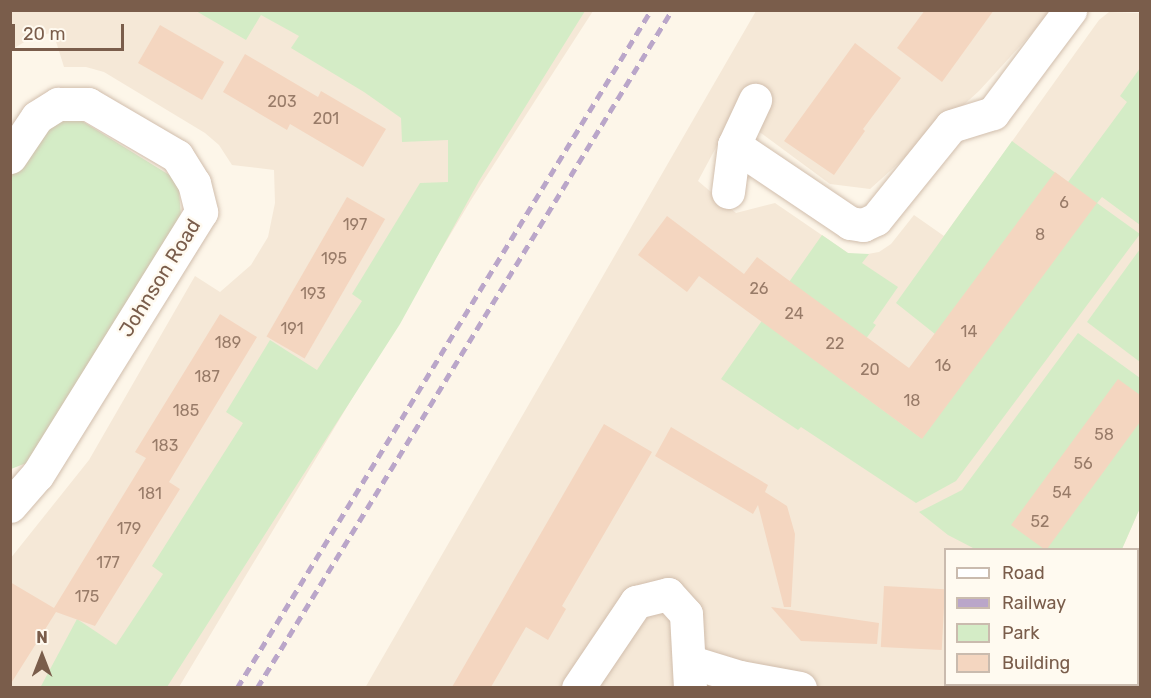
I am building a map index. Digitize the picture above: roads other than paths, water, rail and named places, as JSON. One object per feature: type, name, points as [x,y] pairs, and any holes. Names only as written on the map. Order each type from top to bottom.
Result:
[{"type":"street","points":[[734,145],[850,223],[863,225],[876,219],[951,126],[993,113],[1070,10]]},
{"type":"street","points":[[728,192],[734,145],[755,100]]},
{"type":"street","name":"Johnson Road","points":[[10,157],[37,117],[58,104],[88,104],[177,156],[195,183],[201,212],[37,475],[10,506]]},
{"type":"street","points":[[578,687],[636,602],[668,594],[686,614],[690,675],[740,677],[800,687]]},
{"type":"railway","points":[[237,688],[651,10]]},
{"type":"railway","points":[[257,688],[672,10]]}]
